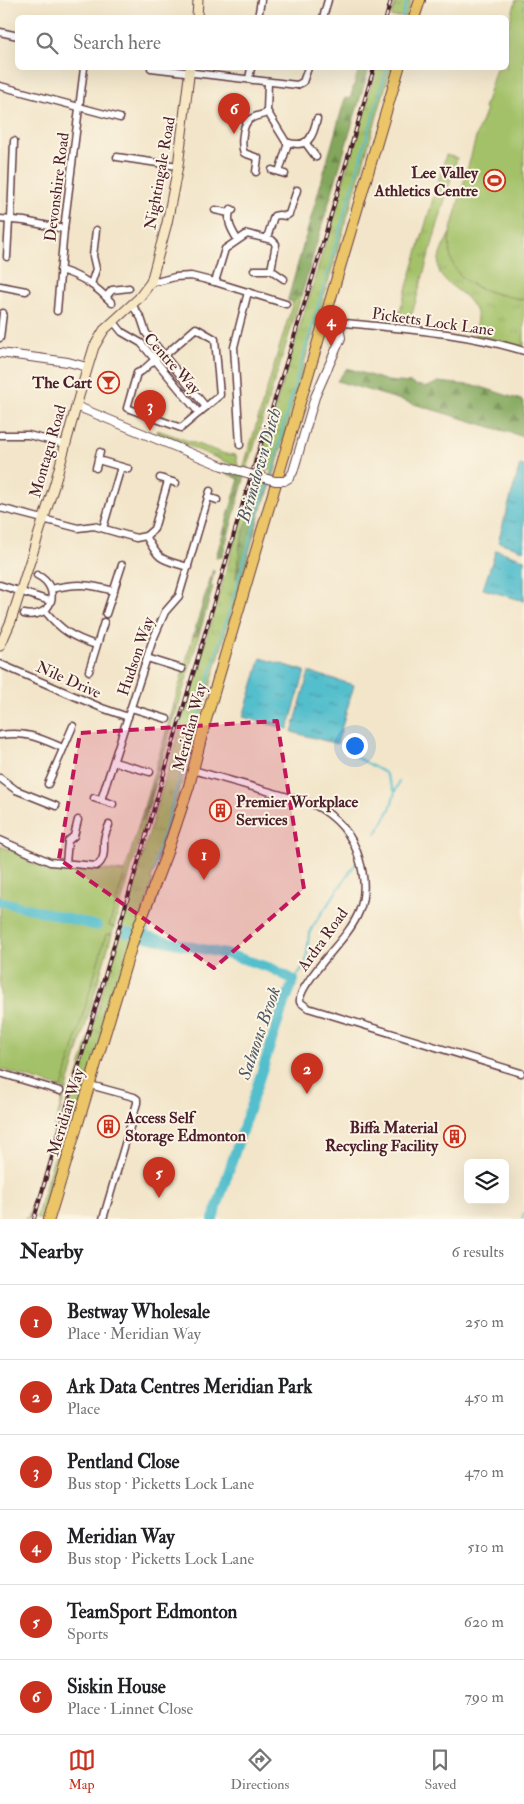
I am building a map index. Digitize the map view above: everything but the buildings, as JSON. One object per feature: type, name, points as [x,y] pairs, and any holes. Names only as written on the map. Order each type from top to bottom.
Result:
[{"type":"main road","points":[[197,15],[198,0]]},
{"type":"main road","points":[[415,15],[420,0]]},
{"type":"main road","name":"Nightingale Road","points":[[151,282],[165,230],[178,166],[190,70]]},
{"type":"main road","name":"Meridian Way","points":[[49,1219],[133,941],[166,855],[193,770],[398,70]]},
{"type":"main road","name":"Montagu Road","points":[[0,646],[21,591],[87,367],[97,340],[113,321],[144,293],[151,282]]},
{"type":"street","points":[[258,15],[261,0]]},
{"type":"street","points":[[324,15],[328,0]]},
{"type":"street","points":[[0,32],[15,35]]},
{"type":"street","name":"Devonshire Road","points":[[57,311],[64,229],[84,70]]},
{"type":"street","points":[[190,70],[249,80],[300,84],[305,79],[307,70]]},
{"type":"street","points":[[249,80],[251,70]]},
{"type":"street","points":[[268,82],[266,106],[268,113],[284,140],[288,143],[300,145],[305,142],[312,136],[318,119]]},
{"type":"street","points":[[0,86],[120,118]]},
{"type":"street","points":[[256,172],[258,158],[244,153],[242,148],[245,126],[250,119],[268,113]]},
{"type":"street","points":[[7,256],[14,141]]},
{"type":"street","points":[[305,142],[316,157]]},
{"type":"street","points":[[279,172],[288,143]]},
{"type":"street","points":[[117,157],[178,166]]},
{"type":"street","points":[[267,238],[272,218],[276,215],[288,215],[297,190]]},
{"type":"street","points":[[287,197],[294,199]]},
{"type":"street","points":[[215,210],[231,212],[228,222],[237,240]]},
{"type":"street","points":[[0,219],[64,229]]},
{"type":"street","points":[[91,284],[96,269],[93,256],[96,230]]},
{"type":"street","points":[[215,282],[222,254],[228,246],[247,234],[267,238],[276,244],[271,270]]},
{"type":"street","points":[[60,270],[76,274],[91,284],[112,303]]},
{"type":"street","points":[[254,270],[271,270],[284,279]]},
{"type":"street","points":[[151,282],[186,276],[215,282],[286,304]]},
{"type":"street","points":[[0,286],[26,291]]},
{"type":"street","points":[[106,297],[112,290],[129,288]]},
{"type":"street","points":[[240,445],[234,346],[248,292]]},
{"type":"street","name":"Centre Way","points":[[113,321],[122,332],[137,340],[199,413],[206,407],[146,333],[141,318],[132,305]]},
{"type":"street","points":[[0,338],[3,313]]},
{"type":"street","name":"Picketts Lock Lane","points":[[324,321],[334,323],[339,327],[346,324],[436,332],[486,340],[524,351]]},
{"type":"street","points":[[76,406],[229,468],[275,481],[284,481],[293,472],[315,397],[341,338],[339,327]]},
{"type":"street","points":[[199,413],[181,428],[127,408],[136,375],[196,328],[214,338],[220,395],[206,407]]},
{"type":"street","points":[[0,352],[87,367]]},
{"type":"street","points":[[0,435],[28,435],[65,444]]},
{"type":"street","points":[[96,468],[100,452]]},
{"type":"street","points":[[98,460],[129,469]]},
{"type":"street","points":[[103,528],[121,467]]},
{"type":"street","points":[[160,478],[176,483]]},
{"type":"street","points":[[0,508],[78,528],[94,526],[136,538],[146,536],[152,532],[168,481]]},
{"type":"street","name":"Hudson Way","points":[[102,800],[147,658],[165,612],[178,599],[209,494],[217,500]]},
{"type":"street","points":[[146,536],[160,557],[188,566]]},
{"type":"street","points":[[106,614],[122,565]]},
{"type":"street","points":[[24,614],[33,615],[45,611],[50,601],[52,590],[48,582],[37,575]]},
{"type":"street","points":[[52,590],[81,584],[114,591]]},
{"type":"street","points":[[0,585],[50,601]]},
{"type":"street","points":[[45,611],[69,635],[96,645]]},
{"type":"street","points":[[88,671],[104,622]]},
{"type":"street","points":[[147,658],[182,669]]},
{"type":"street","name":"Nile Drive","points":[[0,664],[102,708],[128,716]]},
{"type":"street","points":[[131,708],[167,719]]},
{"type":"street","points":[[48,784],[73,726]]},
{"type":"street","points":[[0,735],[28,734],[63,748]]},
{"type":"street","points":[[114,762],[150,772]]},
{"type":"street","name":"Ardra Road","points":[[193,770],[313,804],[324,809],[341,824],[357,849],[362,865],[365,886],[358,915],[348,932],[308,982],[301,994],[300,1002],[308,1008],[521,1073]]},
{"type":"street","points":[[0,778],[16,790],[56,806]]},
{"type":"street","points":[[94,798],[113,804]]},
{"type":"street","points":[[66,863],[68,841],[74,836],[78,820]]},
{"type":"street","points":[[0,840],[33,858],[50,862],[93,866],[98,865],[101,861],[109,825]]},
{"type":"street","points":[[0,1073],[60,1091]]},
{"type":"street","points":[[90,1085],[137,1099],[103,1219]]},
{"type":"highlighted area","points":[[277,721],[304,889],[214,968],[59,859],[80,733]]},
{"type":"green space","points":[[396,0],[411,0],[407,15],[392,15]]},
{"type":"green space","name":"Lee Valley Athletics Centre","points":[[516,0],[524,0],[524,300],[482,289],[470,283],[460,275],[453,265],[450,251],[450,233],[478,130],[486,110],[484,109],[495,70],[509,70],[509,24]]},
{"type":"green space","points":[[358,70],[368,70],[302,293],[293,302],[288,301],[345,98],[350,99]]},
{"type":"green space","points":[[375,70],[390,70],[297,388],[272,483],[268,483],[270,469],[267,469],[266,474],[255,472],[319,264]]},
{"type":"green space","points":[[446,155],[457,158],[412,314],[405,322],[396,324]]},
{"type":"green space","points":[[450,233],[449,241],[472,285],[482,290],[524,300],[524,346],[522,345],[521,347],[474,335],[477,316],[474,309],[465,296],[447,282],[439,271],[439,258]]},
{"type":"green space","points":[[302,293],[247,469],[243,469],[293,302]]},
{"type":"green space","points":[[347,368],[388,381],[428,387],[438,382],[478,386],[524,401],[524,437],[337,381]]},
{"type":"green space","points":[[157,430],[225,454],[236,455],[238,467],[156,432]]},
{"type":"green space","points":[[228,472],[245,476],[222,557],[216,557],[239,479],[228,474]]},
{"type":"green space","points":[[253,478],[264,482],[255,494],[255,501],[240,543],[236,578],[241,581],[170,823],[151,879],[153,880],[47,1219],[36,1219]]},
{"type":"green space","points":[[264,482],[272,483],[262,506],[241,581],[236,578],[240,543],[255,501],[255,494]]},
{"type":"green space","points":[[213,570],[211,585],[213,587],[199,635],[193,636]]},
{"type":"green space","points":[[199,635],[168,742],[167,736],[175,708],[174,704],[193,636]]},
{"type":"green space","points":[[174,704],[175,708],[167,736],[168,742],[144,819],[140,821]]},
{"type":"green space","points":[[156,784],[114,927],[109,926],[140,821],[144,819],[154,785]]},
{"type":"green space","points":[[0,846],[27,856],[28,862],[34,865],[39,861],[46,864],[125,872],[109,926],[114,927],[112,934],[106,934],[62,1088],[0,1069]]},
{"type":"green space","points":[[106,934],[112,934],[29,1219],[25,1219],[28,1218],[65,1090],[62,1088]]},
{"type":"water","points":[[520,465],[524,466],[524,550],[498,542]]},
{"type":"water","points":[[496,550],[524,559],[524,601],[483,589]]},
{"type":"water","points":[[261,658],[305,671],[288,729],[243,717]]},
{"type":"water","points":[[309,672],[354,685],[337,744],[292,732]]},
{"type":"waterway","name":"Brimsdown Ditch","points":[[403,15],[407,0]]},
{"type":"waterway","name":"Brimsdown Ditch","points":[[272,476],[283,426],[386,70]]},
{"type":"waterway","name":"Brimsdown Ditch","points":[[155,870],[156,858],[262,499],[270,483]]},
{"type":"waterway","points":[[351,754],[385,773],[395,792],[390,809],[376,834]]},
{"type":"waterway","points":[[395,792],[399,782]]},
{"type":"waterway","points":[[294,980],[306,963],[309,934],[313,926],[356,863]]},
{"type":"waterway","name":"Brimsdown Ditch","points":[[149,937],[147,926],[159,892]]},
{"type":"waterway","name":"Salmons Brook","points":[[0,901],[97,926]]},
{"type":"waterway","name":"Salmons Brook","points":[[142,936],[230,955],[271,968],[294,980],[283,1007],[213,1219]]},
{"type":"waterway","points":[[522,1219],[524,1213]]},
{"type":"railway","points":[[387,15],[391,0]]},
{"type":"railway","points":[[34,1219],[248,486],[317,263],[373,70]]},
{"type":"place","name":"Siskin House","points":[[234,134]]},
{"type":"place","name":"Lee Valley Athletics Centre","points":[[494,181]]},
{"type":"place","name":"Meridian Way","points":[[331,346]]},
{"type":"place","name":"The Cart","points":[[108,382]]},
{"type":"place","name":"Pentland Close","points":[[150,431]]},
{"type":"place","name":"Premier Workplace Services","points":[[220,810]]},
{"type":"place","name":"Bestway Wholesale","points":[[204,880]]},
{"type":"place","name":"Ark Data Centres Meridian Park","points":[[307,1094]]},
{"type":"place","name":"Access Self Storage Edmonton","points":[[109,1126]]},
{"type":"place","name":"Biffa Material Recycling Facility","points":[[454,1136]]},
{"type":"place","name":"TeamSport Edmonton","points":[[159,1198]]}]
